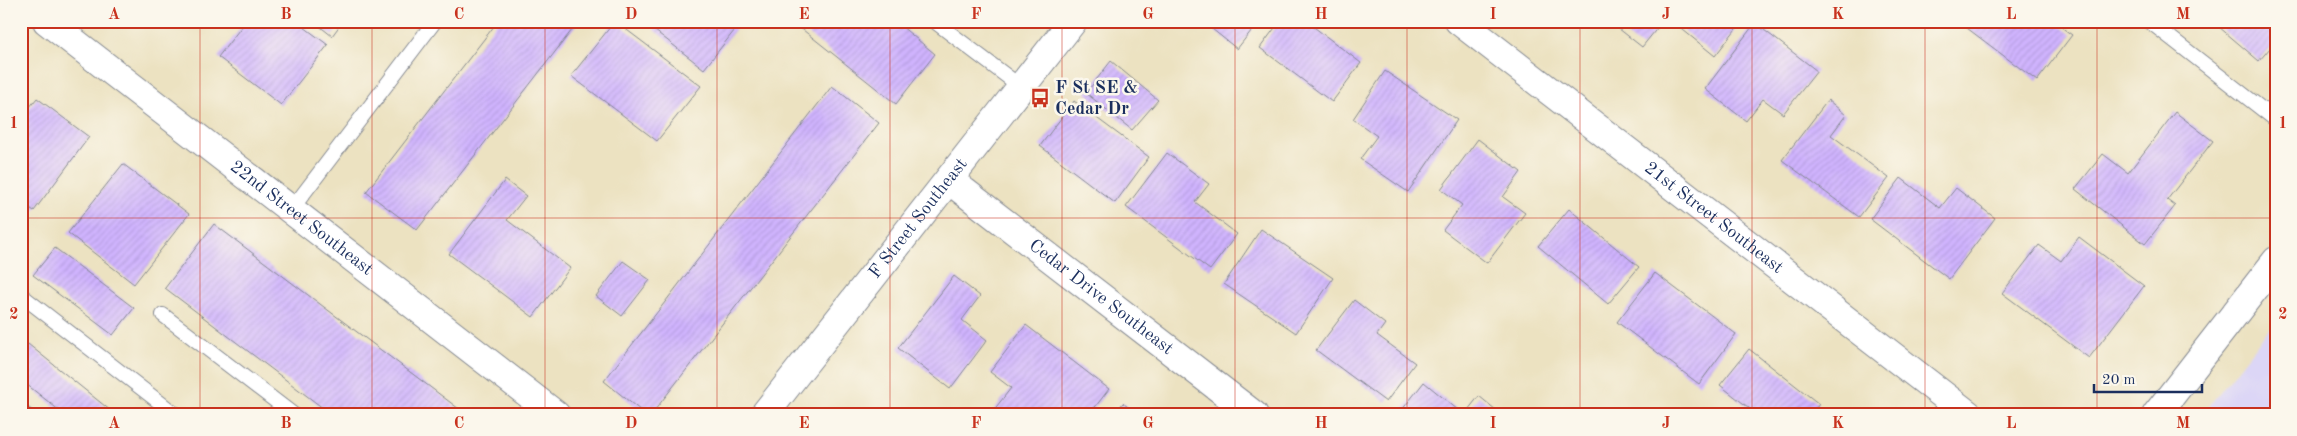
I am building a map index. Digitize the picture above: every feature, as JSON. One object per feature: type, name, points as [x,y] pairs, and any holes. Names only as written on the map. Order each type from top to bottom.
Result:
[{"type":"street","name":"22nd Street Southeast","points":[[47,21],[556,415]]},
{"type":"street","name":"F Street Southeast","points":[[764,415],[1072,21]]},
{"type":"street","name":"21st Street Southeast","points":[[1459,21],[1969,415]]},
{"type":"street","name":"Cedar Drive Southeast","points":[[949,180],[1254,415]]},
{"type":"street","points":[[2156,415],[2273,270]]},
{"type":"lane","points":[[291,210],[435,21]]},
{"type":"lane","points":[[934,21],[1022,87]]},
{"type":"lane","points":[[2149,21],[2276,120]]},
{"type":"lane","points":[[21,295],[176,415]]},
{"type":"lane","points":[[163,315],[294,415]]},
{"type":"shaded area","points":[[2276,320],[2276,415],[2202,415]]},
{"type":"building","points":[[170,21],[180,21],[176,26]]},
{"type":"building","points":[[246,21],[296,21],[328,45],[281,105],[218,57]]},
{"type":"building","points":[[313,21],[343,21],[332,36]]},
{"type":"building","points":[[498,21],[579,21],[417,230],[366,192]]},
{"type":"building","points":[[615,21],[701,86],[657,141],[571,76]]},
{"type":"building","points":[[661,21],[742,21],[704,69],[654,30]]},
{"type":"building","points":[[802,21],[895,21],[935,54],[896,104],[798,26]]},
{"type":"building","points":[[1202,21],[1259,21],[1237,49]]},
{"type":"building","points":[[1280,21],[1306,21],[1361,63],[1332,102],[1260,48]]},
{"type":"building","points":[[1609,21],[1663,21],[1642,47]]},
{"type":"building","points":[[1672,21],[1742,21],[1715,56]]},
{"type":"building","points":[[1967,21],[2053,21],[2072,35],[2037,81],[1963,25]]},
{"type":"building","points":[[2212,21],[2276,21],[2276,41],[2259,61]]},
{"type":"building","points":[[1755,23],[1817,71],[1783,114],[1763,99],[1746,121],[1705,89]]},
{"type":"building","points":[[1111,61],[1158,100],[1132,130],[1086,93]]},
{"type":"building","points":[[1385,71],[1457,120],[1408,192],[1360,159],[1377,136],[1353,119]]},
{"type":"building","points":[[832,86],[879,123],[651,415],[646,415],[604,381]]},
{"type":"building","points":[[37,98],[89,137],[34,211],[21,202],[21,118]]},
{"type":"building","points":[[1828,100],[1846,115],[1831,135],[1889,178],[1859,217],[1782,160]]},
{"type":"building","points":[[1074,101],[1149,157],[1115,203],[1040,146]]},
{"type":"building","points":[[2175,112],[2213,141],[2167,200],[2175,206],[2145,244],[2075,189],[2103,154],[2128,173]]},
{"type":"building","points":[[1478,139],[1521,172],[1503,197],[1525,213],[1487,263],[1443,230],[1462,205],[1441,189]]},
{"type":"building","points":[[1167,153],[1209,184],[1195,202],[1237,234],[1210,270],[1126,207]]},
{"type":"building","points":[[123,164],[189,214],[134,284],[68,233]]},
{"type":"building","points":[[1901,178],[1940,208],[1956,188],[1995,218],[1949,279],[1870,219]]},
{"type":"building","points":[[505,180],[526,196],[507,220],[570,268],[533,317],[449,254]]},
{"type":"building","points":[[1569,209],[1639,267],[1608,304],[1538,246]]},
{"type":"building","points":[[214,224],[467,415],[332,415],[165,288]]},
{"type":"building","points":[[1261,229],[1333,278],[1296,333],[1224,284]]},
{"type":"building","points":[[2079,237],[2144,286],[2089,358],[2002,293],[2039,245],[2061,261]]},
{"type":"building","points":[[55,248],[134,308],[113,335],[33,275]]},
{"type":"building","points":[[623,261],[650,280],[622,316],[596,296]]},
{"type":"building","points":[[1655,273],[1736,334],[1699,384],[1617,322]]},
{"type":"building","points":[[954,276],[980,296],[962,320],[987,340],[950,389],[898,348]]},
{"type":"building","points":[[1354,300],[1385,324],[1377,335],[1415,363],[1386,402],[1316,350]]},
{"type":"building","points":[[1026,325],[1109,389],[1089,415],[999,415],[993,411],[1011,388],[990,372]]},
{"type":"building","points":[[28,344],[116,415],[65,415],[21,380],[21,353]]},
{"type":"building","points":[[1749,349],[1819,404],[1811,415],[1758,415],[1720,385]]},
{"type":"building","points":[[1424,382],[1464,415],[1398,415]]},
{"type":"building","points":[[1479,396],[1502,415],[1464,415]]},
{"type":"building","points":[[21,402],[38,415],[21,415]]},
{"type":"building","points":[[1123,403],[1138,415],[1113,415]]},
{"type":"place","name":"F St SE & Cedar Dr","points":[[1040,98]]}]
